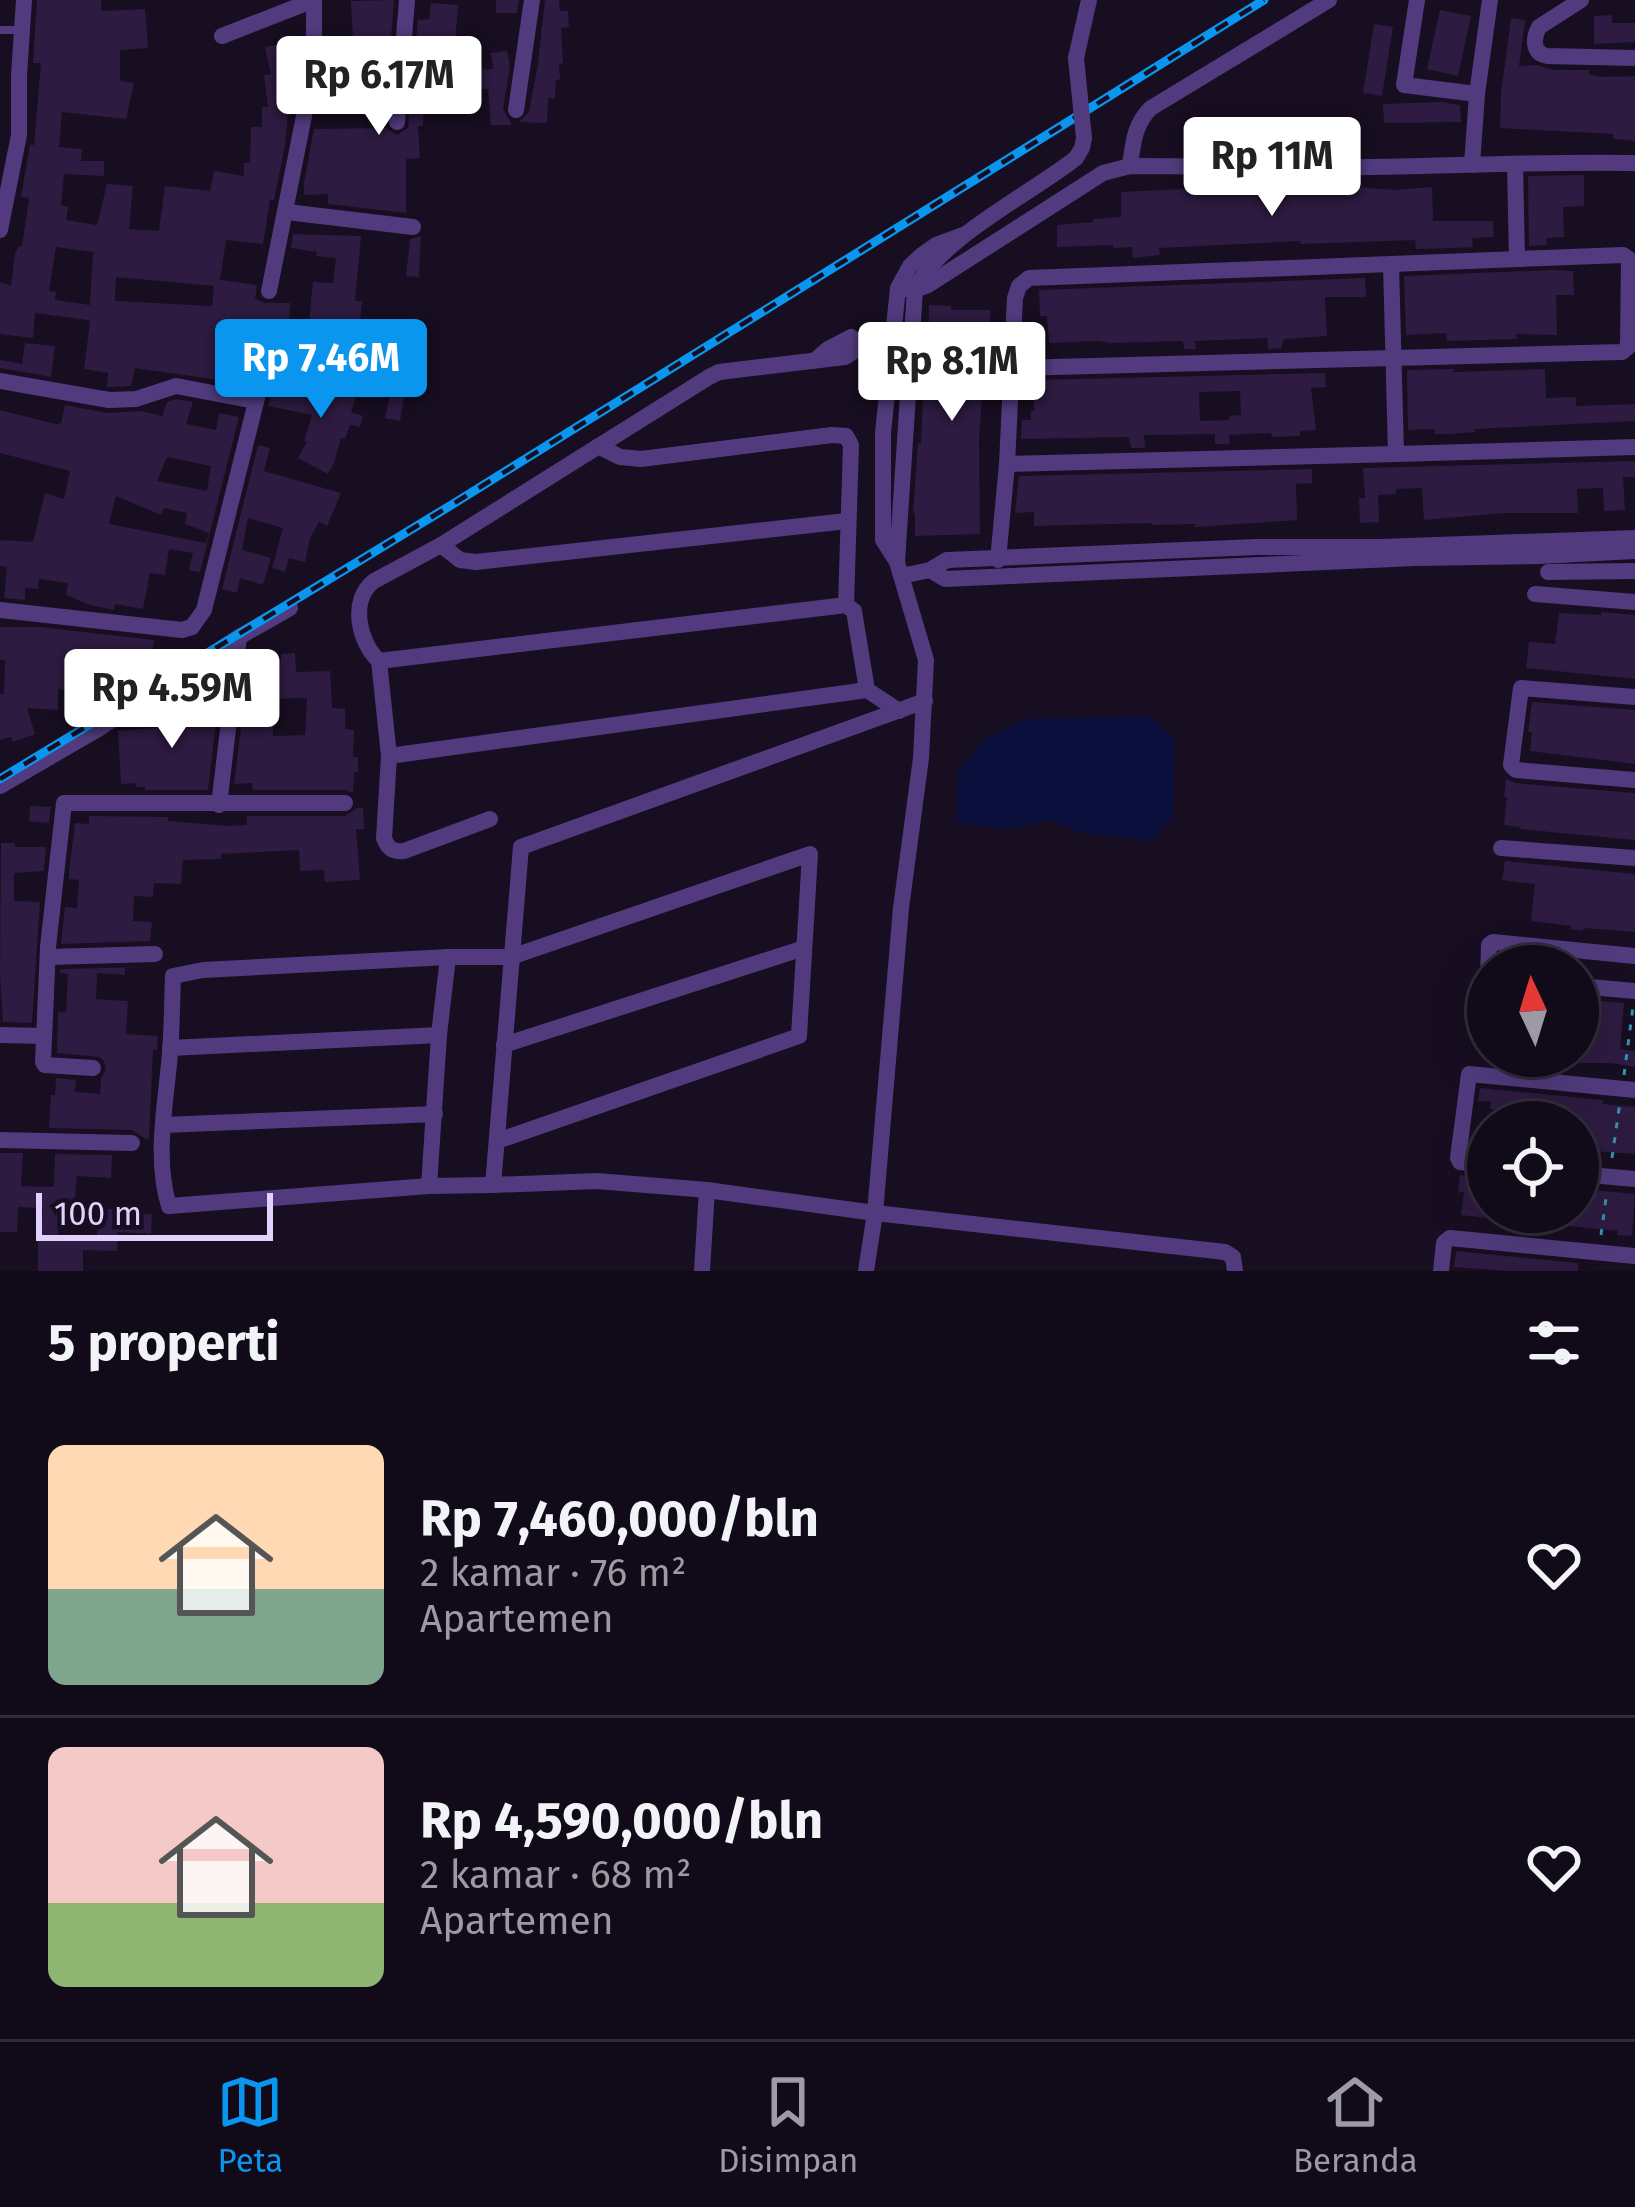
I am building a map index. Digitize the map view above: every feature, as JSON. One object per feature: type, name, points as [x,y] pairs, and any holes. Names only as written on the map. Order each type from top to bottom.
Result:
[{"type":"street","points":[[0,230],[6,175],[19,135],[24,0]]},
{"type":"street","points":[[222,36],[314,0],[314,66],[269,291]]},
{"type":"street","points":[[397,122],[406,0]]},
{"type":"street","points":[[516,110],[532,0]]},
{"type":"street","points":[[866,1271],[925,701],[926,660],[899,569],[883,540],[883,433],[910,266],[928,259],[936,245],[963,236],[1064,167],[1082,148],[1076,58],[1089,0]]},
{"type":"street","points":[[1130,166],[1135,132],[1151,108],[1329,0]]},
{"type":"street","points":[[1417,0],[1404,85],[1477,94]]},
{"type":"street","points":[[1472,165],[1490,0]]},
{"type":"street","points":[[1581,0],[1539,27],[1534,42],[1538,51],[1547,56],[1635,58]]},
{"type":"street","points":[[906,289],[928,285],[1103,173],[1130,166],[1635,163]]},
{"type":"street","points":[[1515,164],[1517,259]]},
{"type":"street","points":[[287,212],[412,227]]},
{"type":"street","points":[[998,560],[1015,298],[1019,286],[1029,278],[1629,259],[1626,350],[1012,368]]},
{"type":"street","points":[[1390,264],[1396,454]]},
{"type":"street","points":[[899,569],[907,432],[906,289]]},
{"type":"street","points":[[490,819],[404,851],[393,851],[384,838],[389,756],[379,661],[361,632],[365,588],[719,372],[814,361]]},
{"type":"street","points":[[0,610],[182,631],[192,627],[204,610],[263,374],[381,381]]},
{"type":"street","points":[[0,381],[109,400],[136,400],[176,386],[255,400]]},
{"type":"street","points":[[883,433],[907,432]]},
{"type":"street","points":[[598,446],[620,457],[641,459],[848,437],[846,605]]},
{"type":"street","points":[[1007,464],[1635,447]]},
{"type":"street","points":[[441,545],[460,560],[476,562],[847,521]]},
{"type":"street","points":[[899,569],[930,570],[944,579],[1256,547],[1635,538]]},
{"type":"street","points":[[930,570],[947,560],[1088,564],[1635,551]]},
{"type":"street","points":[[1548,572],[1635,572]]},
{"type":"street","points":[[1535,594],[1635,602]]},
{"type":"street","points":[[379,661],[846,605],[854,611],[867,690]]},
{"type":"street","points":[[0,786],[290,608]]},
{"type":"street","points":[[219,805],[239,637]]},
{"type":"street","points":[[1635,697],[1521,688],[1511,765],[1516,770],[1635,780]]},
{"type":"street","points":[[389,756],[867,690],[899,712]]},
{"type":"street","points":[[494,1185],[521,847],[925,701]]},
{"type":"street","points":[[93,1069],[44,1065],[48,957],[64,803],[345,803]]},
{"type":"street","points":[[1501,848],[1635,858]]},
{"type":"street","points":[[497,1141],[799,1036],[809,854],[511,957],[203,970],[173,976],[163,1125],[163,1185],[170,1206],[429,1186],[597,1181],[1225,1252],[1233,1257],[1235,1271]]},
{"type":"street","points":[[1489,945],[1523,945]]},
{"type":"street","points":[[505,1045],[804,948]]},
{"type":"street","points":[[1599,952],[1635,956]]},
{"type":"street","points":[[48,957],[155,954]]},
{"type":"street","points":[[429,1186],[448,957]]},
{"type":"street","points":[[1599,988],[1635,991]]},
{"type":"street","points":[[0,1035],[44,1036]]},
{"type":"street","points":[[170,1048],[439,1035]]},
{"type":"street","points":[[1467,1163],[1458,1158],[1469,1074],[1629,1089]]},
{"type":"street","points":[[163,1125],[435,1114]]},
{"type":"street","points":[[0,1140],[132,1143]]},
{"type":"street","points":[[1599,1176],[1635,1179]]},
{"type":"street","points":[[702,1271],[707,1190]]},
{"type":"street","points":[[1441,1271],[1444,1243],[1450,1238],[1635,1256]]},
{"type":"lane","points":[[0,30],[23,30]]},
{"type":"path","points":[[1599,1253],[1609,1177],[1629,1089],[1635,991]]},
{"type":"shaded area","points":[[1147,716],[1175,737],[1173,817],[1151,841],[1082,833],[1047,820],[1005,830],[957,822],[957,773],[986,738],[1026,719]]},
{"type":"building","points":[[37,0],[101,0],[102,11],[145,9],[148,48],[120,50],[120,81],[134,83],[126,119],[62,112],[59,147],[82,149],[81,161],[104,161],[104,176],[64,174],[61,205],[68,207],[66,220],[97,225],[107,184],[133,186],[129,229],[159,231],[165,186],[210,191],[214,171],[244,176],[244,163],[250,163],[251,127],[262,127],[262,107],[268,107],[264,75],[271,74],[265,47],[301,40],[301,53],[290,55],[294,99],[263,244],[226,240],[220,280],[257,285],[255,299],[265,303],[290,303],[288,344],[307,346],[313,282],[333,283],[336,258],[291,248],[293,234],[361,236],[356,366],[269,358],[254,365],[247,384],[135,368],[131,386],[107,387],[108,373],[84,369],[88,320],[35,313],[33,338],[0,334],[0,282],[11,286],[29,198],[21,197],[30,145],[34,145],[41,63],[33,63]],"holes":[[[56,247],[93,252],[90,305],[55,300],[56,292],[49,291]],[[116,277],[214,286],[212,306],[115,301]]]},
{"type":"building","points":[[394,0],[386,102],[366,103],[365,66],[341,65],[341,56],[327,56],[327,40],[353,40],[351,1]]},
{"type":"building","points":[[496,0],[519,0],[517,13],[496,13]]},
{"type":"building","points":[[545,0],[559,0],[560,11],[568,11],[569,27],[561,28],[560,79],[556,80],[555,98],[548,98],[547,123],[519,122],[529,112]]},
{"type":"building","points":[[431,3],[458,5],[454,56],[423,55],[420,158],[406,159],[406,213],[328,204],[328,194],[304,195],[314,129],[386,128],[397,135],[408,128],[418,20],[429,19]]},
{"type":"building","points":[[1440,10],[1471,16],[1458,76],[1427,69]]},
{"type":"building","points":[[1612,15],[1612,23],[1635,23],[1635,42],[1594,44],[1594,16]]},
{"type":"building","points":[[1511,18],[1525,20],[1519,66],[1589,70],[1589,75],[1603,77],[1635,76],[1635,141],[1614,139],[1613,134],[1500,128]]},
{"type":"building","points":[[1374,24],[1393,27],[1382,96],[1363,93]]},
{"type":"building","points":[[507,51],[510,66],[503,109],[512,125],[491,125],[488,89],[463,90],[462,70],[493,69],[491,53]]},
{"type":"building","points":[[1383,104],[1460,105],[1461,122],[1384,123]]},
{"type":"building","points":[[1584,175],[1584,206],[1563,207],[1564,237],[1529,246],[1528,176]]},
{"type":"building","points":[[1286,184],[1287,190],[1308,191],[1432,187],[1433,221],[1493,221],[1494,237],[1472,238],[1473,247],[1416,249],[1415,240],[1300,241],[1159,248],[1160,255],[1133,258],[1132,247],[1057,247],[1057,225],[1121,217],[1121,192]]},
{"type":"building","points":[[421,236],[419,277],[406,276],[410,239]]},
{"type":"building","points":[[1573,271],[1574,295],[1556,295],[1557,335],[1447,341],[1446,333],[1406,335],[1404,276]]},
{"type":"building","points":[[1365,278],[1366,297],[1325,297],[1327,336],[1284,339],[1281,348],[1268,349],[1267,338],[1195,341],[1196,349],[1184,349],[1183,341],[1049,343],[1047,316],[1040,316],[1039,290]]},
{"type":"building","points":[[929,305],[990,310],[991,343],[986,342],[979,438],[980,534],[915,536],[918,443],[924,375],[928,375]],"holes":[[[942,350],[968,350],[967,376],[941,375]]]},
{"type":"building","points":[[25,343],[55,346],[51,377],[0,368],[0,360],[22,364]]},
{"type":"building","points":[[1545,369],[1546,398],[1576,397],[1576,406],[1635,404],[1635,421],[1449,434],[1408,430],[1407,370]]},
{"type":"building","points":[[1325,373],[1326,387],[1311,388],[1316,430],[1300,431],[1300,436],[1229,435],[1230,444],[1215,444],[1215,434],[1144,435],[1145,448],[1131,448],[1129,437],[1021,439],[1022,420],[1031,420],[1034,411],[1034,380]],"holes":[[[1240,391],[1241,415],[1200,421],[1199,392]]]},
{"type":"building","points":[[299,386],[356,396],[351,412],[363,416],[360,427],[350,425],[345,439],[341,438],[328,474],[298,458],[307,442],[312,415],[268,406],[272,390],[297,395]]},
{"type":"building","points":[[391,389],[405,392],[400,421],[385,418]]},
{"type":"building","points":[[167,402],[193,402],[186,424],[216,430],[219,413],[239,417],[200,572],[189,570],[193,553],[169,549],[165,575],[150,573],[143,609],[90,605],[66,595],[68,583],[39,579],[38,589],[25,588],[25,600],[4,598],[7,567],[0,566],[0,540],[33,542],[45,493],[64,499],[70,471],[0,453],[0,410],[56,424],[61,423],[65,405],[162,416]],"holes":[[[167,457],[211,466],[207,491],[157,481]],[[116,496],[161,515],[164,508],[187,513],[185,524],[209,533],[206,543],[109,524]]]},
{"type":"building","points":[[258,445],[270,448],[264,471],[341,493],[327,526],[319,522],[310,538],[305,562],[289,558],[285,572],[272,568],[283,528],[248,518],[242,550],[271,558],[263,585],[240,578],[237,593],[222,589]]},
{"type":"building","points":[[1635,461],[1635,477],[1623,477],[1625,510],[1604,511],[1603,488],[1577,489],[1578,513],[1424,520],[1422,488],[1396,489],[1396,494],[1378,495],[1379,522],[1360,523],[1359,498],[1365,498],[1363,468]]},
{"type":"building","points":[[1312,469],[1312,483],[1296,484],[1297,520],[1195,527],[1151,523],[1034,526],[1034,512],[1015,513],[1019,476]]},
{"type":"building","points":[[1559,613],[1635,615],[1635,679],[1526,668],[1529,642],[1555,644]]},
{"type":"building","points":[[0,627],[154,640],[152,658],[130,658],[130,667],[102,666],[99,694],[58,689],[58,710],[27,708],[35,734],[13,742],[11,737],[0,740],[5,660],[0,660]]},
{"type":"building","points":[[295,653],[296,672],[330,671],[332,708],[345,709],[345,729],[354,730],[358,772],[354,772],[353,793],[253,790],[252,783],[234,784],[249,663],[281,662],[281,654]],"holes":[[[307,698],[305,735],[273,736],[272,699]]]},
{"type":"building","points":[[220,690],[208,790],[145,790],[135,783],[121,784],[118,731],[185,725],[184,700],[208,699],[207,691]]},
{"type":"building","points":[[1532,702],[1635,710],[1635,764],[1530,751]]},
{"type":"building","points":[[1506,779],[1635,793],[1635,840],[1504,825]]},
{"type":"building","points":[[30,806],[51,807],[49,823],[29,821]]},
{"type":"building","points":[[363,808],[364,829],[356,829],[360,880],[325,882],[324,870],[300,871],[299,850],[183,860],[181,884],[154,883],[153,897],[134,896],[133,921],[152,922],[150,941],[61,944],[65,907],[77,908],[79,880],[69,879],[75,823],[89,824],[89,816],[168,817],[168,821],[227,826],[247,825],[247,816],[345,816]]},
{"type":"building","points":[[1,843],[46,847],[44,871],[14,873],[14,901],[40,902],[32,1023],[3,1022]]},
{"type":"building","points":[[1505,861],[1635,874],[1635,932],[1583,931],[1531,921],[1535,884],[1502,880]]},
{"type":"building","points":[[146,967],[125,968],[125,975],[97,973],[96,999],[128,1001],[126,1034],[158,1036],[157,1050],[153,1050],[149,1139],[132,1130],[49,1128],[56,1078],[76,1080],[75,1092],[100,1094],[106,1070],[99,1057],[57,1053],[58,1012],[66,1012],[68,974],[60,969]]},
{"type":"building","points":[[1599,1001],[1624,1003],[1620,1049],[1635,1051],[1635,1067],[1599,1063]]},
{"type":"building","points":[[1480,1088],[1604,1100],[1603,1104],[1635,1107],[1635,1154],[1599,1151],[1599,1101],[1478,1101]]},
{"type":"building","points":[[0,1153],[23,1153],[21,1186],[49,1187],[54,1186],[55,1154],[112,1155],[111,1178],[77,1176],[74,1204],[59,1204],[58,1235],[97,1236],[98,1209],[152,1214],[151,1234],[118,1232],[117,1251],[83,1250],[83,1271],[38,1271],[43,1208],[18,1207],[17,1232],[0,1232]]},
{"type":"building","points":[[1460,1175],[1467,1176],[1467,1216],[1461,1215],[1464,1192],[1458,1192]]},
{"type":"building","points":[[1599,1191],[1635,1194],[1632,1236],[1617,1235],[1618,1231],[1599,1229]]},
{"type":"building","points":[[1456,1251],[1578,1263],[1578,1271],[1454,1267]]},
{"type":"railway","points":[[0,779],[1264,0]]}]
